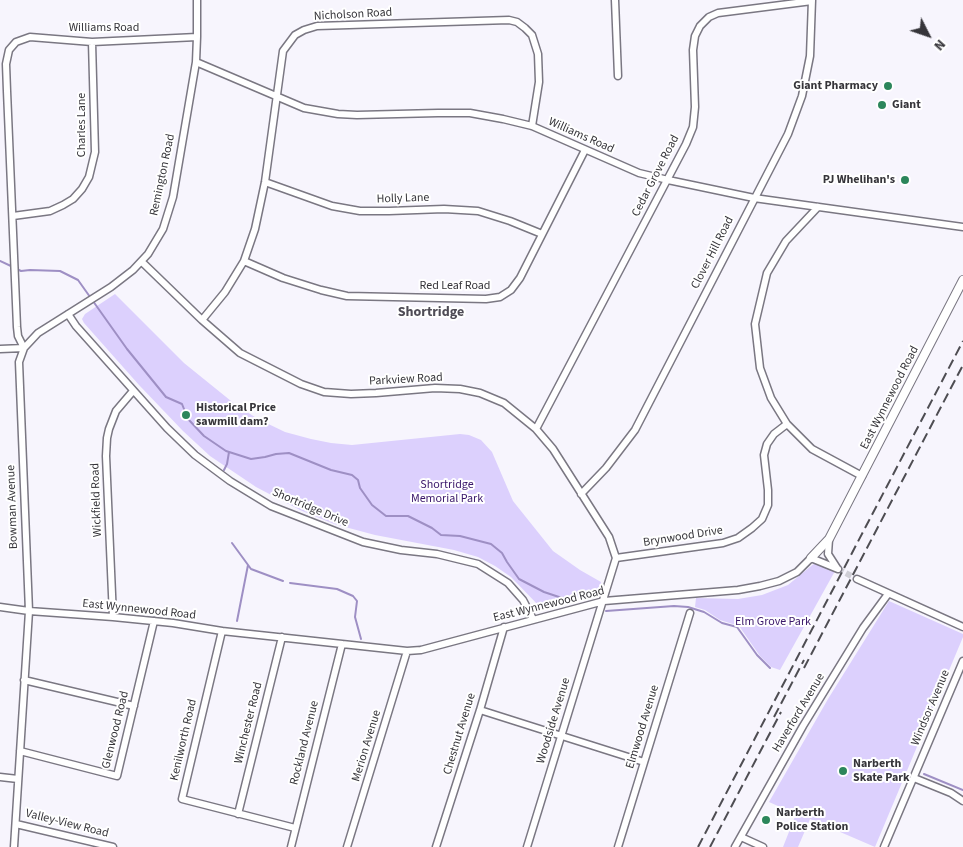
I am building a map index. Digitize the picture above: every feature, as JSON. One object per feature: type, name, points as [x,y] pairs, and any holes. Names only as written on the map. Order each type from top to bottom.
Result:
[{"type":"main road","name":"East Wynnewood Road","points":[[811,558],[829,539],[963,280]]},
{"type":"street","name":"Remington Road","points":[[24,348],[38,334],[123,279],[142,262],[158,240],[169,213],[196,62],[197,0]]},
{"type":"street","points":[[615,0],[618,76]]},
{"type":"street","name":"Cedar Grove Road","points":[[536,429],[668,180],[693,127],[693,50],[695,36],[700,26],[709,17],[718,13],[812,1]]},
{"type":"street","name":"Clover Hill Road","points":[[581,494],[606,468],[635,430],[788,134],[802,96],[810,56],[812,1]]},
{"type":"street","name":"Nicholson Road","points":[[202,320],[225,292],[244,261],[255,229],[265,182],[283,51],[295,35],[318,26],[509,20],[525,28],[532,35],[537,47],[539,82],[532,126]]},
{"type":"street","name":"Williams Road","points":[[12,45],[21,39],[30,37],[92,42],[197,37]]},
{"type":"street","name":"Charles Lane","points":[[13,216],[50,211],[63,205],[77,194],[89,177],[95,152],[92,42]]},
{"type":"street","name":"Bowman Avenue","points":[[12,45],[6,64],[17,327],[18,336],[24,348],[19,368],[29,611],[14,847]]},
{"type":"street","name":"Williams Road","points":[[196,62],[304,108],[357,115],[470,113],[503,118],[532,126],[639,173],[668,180],[754,198],[963,227]]},
{"type":"street","name":"Red Leaf Road","points":[[244,261],[283,278],[347,296],[486,299],[500,297],[512,290],[520,278],[585,150]]},
{"type":"street","name":"Holly Lane","points":[[265,182],[332,206],[360,211],[478,210],[542,234]]},
{"type":"street","points":[[818,207],[786,241],[767,273],[755,324],[760,368],[771,398],[787,424],[812,449],[862,476]]},
{"type":"street","name":"Parkview Road","points":[[142,262],[202,320],[240,352],[301,384],[324,392],[376,393],[435,388],[460,389],[480,393],[504,403],[536,429],[553,449],[609,537],[616,558]]},
{"type":"street","name":"Shortridge Drive","points":[[68,314],[76,326],[133,391],[195,455],[230,481],[272,506],[363,542],[401,550],[437,554],[478,564],[508,584],[523,600],[533,619]]},
{"type":"street","points":[[0,349],[24,348]]},
{"type":"street","name":"Wickfield Road","points":[[113,616],[106,456],[107,438],[116,411],[133,391]]},
{"type":"street","name":"Brynwood Drive","points":[[616,558],[723,543],[738,538],[752,528],[762,519],[768,505],[764,454],[767,444],[774,434],[787,424]]},
{"type":"street","points":[[811,558],[838,569],[828,554],[829,539]]},
{"type":"street","points":[[604,601],[616,558]]},
{"type":"street","name":"East Wynnewood Road","points":[[0,607],[29,611],[113,616],[222,631],[408,651],[422,650],[604,601],[738,590],[760,586],[779,581],[797,572],[811,558]]},
{"type":"street","points":[[856,579],[963,627]]},
{"type":"street","name":"Haverford Avenue","points":[[735,847],[803,726],[863,628],[888,594]]},
{"type":"street","name":"Woodside Avenue","points":[[527,847],[604,601]]},
{"type":"street","name":"Elmwood Avenue","points":[[618,847],[690,613]]},
{"type":"street","name":"Glenwood Road","points":[[20,751],[117,776],[154,621]]},
{"type":"street","name":"Chestnut Avenue","points":[[436,847],[480,710],[504,627]]},
{"type":"street","name":"Kenilworth Road","points":[[222,631],[182,799],[295,828]]},
{"type":"street","name":"Winchester Road","points":[[238,814],[282,637]]},
{"type":"street","name":"Rockland Avenue","points":[[291,847],[342,644]]},
{"type":"street","name":"Merion Avenue","points":[[347,847],[408,651]]},
{"type":"street","name":"Windsor Avenue","points":[[884,847],[963,661]]},
{"type":"street","points":[[24,680],[134,706]]},
{"type":"street","points":[[480,710],[644,762]]},
{"type":"street","points":[[0,777],[18,779]]},
{"type":"street","points":[[914,778],[951,793],[963,802]]},
{"type":"street","name":"Valley-View Road","points":[[16,824],[112,847]]},
{"type":"street","points":[[741,837],[764,847]]},
{"type":"green space","name":"Shortridge Memorial Park","points":[[115,294],[184,363],[236,405],[258,419],[285,432],[331,443],[352,445],[460,434],[469,435],[481,440],[492,452],[513,501],[553,551],[601,582],[599,589],[594,591],[593,594],[540,607],[511,577],[478,557],[454,550],[375,535],[334,524],[300,510],[256,487],[210,456],[183,431],[84,323],[82,319],[85,314]]},
{"type":"green space","name":"Elm Grove Park","points":[[816,562],[835,571],[780,670],[771,667],[760,656],[739,626],[720,620],[705,610],[695,607],[696,598],[738,599],[762,595],[788,585]]},
{"type":"green space","points":[[889,601],[963,634],[963,637],[875,847],[810,819],[798,847],[783,847],[796,814],[769,802],[828,699]]},
{"type":"waterway","points":[[0,261],[13,267]]},
{"type":"waterway","points":[[17,269],[21,271],[60,271],[78,280],[127,349],[166,397],[182,404],[188,419],[204,436],[226,451],[251,459],[289,453],[331,470],[352,475],[358,480],[360,488],[372,505],[386,516],[408,516],[432,528],[441,535],[460,536],[491,544],[502,553],[519,579],[544,592],[568,600]]},
{"type":"waterway","points":[[224,470],[229,452]]},
{"type":"waterway","points":[[232,543],[251,569],[283,581]]},
{"type":"waterway","points":[[237,621],[248,565]]},
{"type":"waterway","points":[[290,583],[337,589],[353,596],[357,601],[355,617],[361,639]]},
{"type":"waterway","points":[[606,611],[674,606],[688,607],[704,612],[722,623],[737,627],[757,655],[770,668]]},
{"type":"waterway","points":[[924,774],[963,790]]},
{"type":"tunnel","points":[[838,569],[857,579]]},
{"type":"railway","points":[[698,847],[963,341]]},
{"type":"railway","points":[[804,668],[963,365]]},
{"type":"railway","points":[[774,717],[804,660]]},
{"type":"railway","points":[[710,847],[781,712]]},
{"type":"place","name":"Giant Pharmacy","points":[[888,86]]},
{"type":"place","name":"Giant","points":[[882,105]]},
{"type":"place","name":"PJ Whelihan's","points":[[905,180]]},
{"type":"place","name":"Historical Price sawmill dam?","points":[[186,415]]},
{"type":"place","name":"Narberth Skate Park","points":[[843,771]]},
{"type":"place","name":"Narberth Police Station","points":[[766,820]]},
{"type":"district","name":"Shortridge","points":[[431,313]]}]
